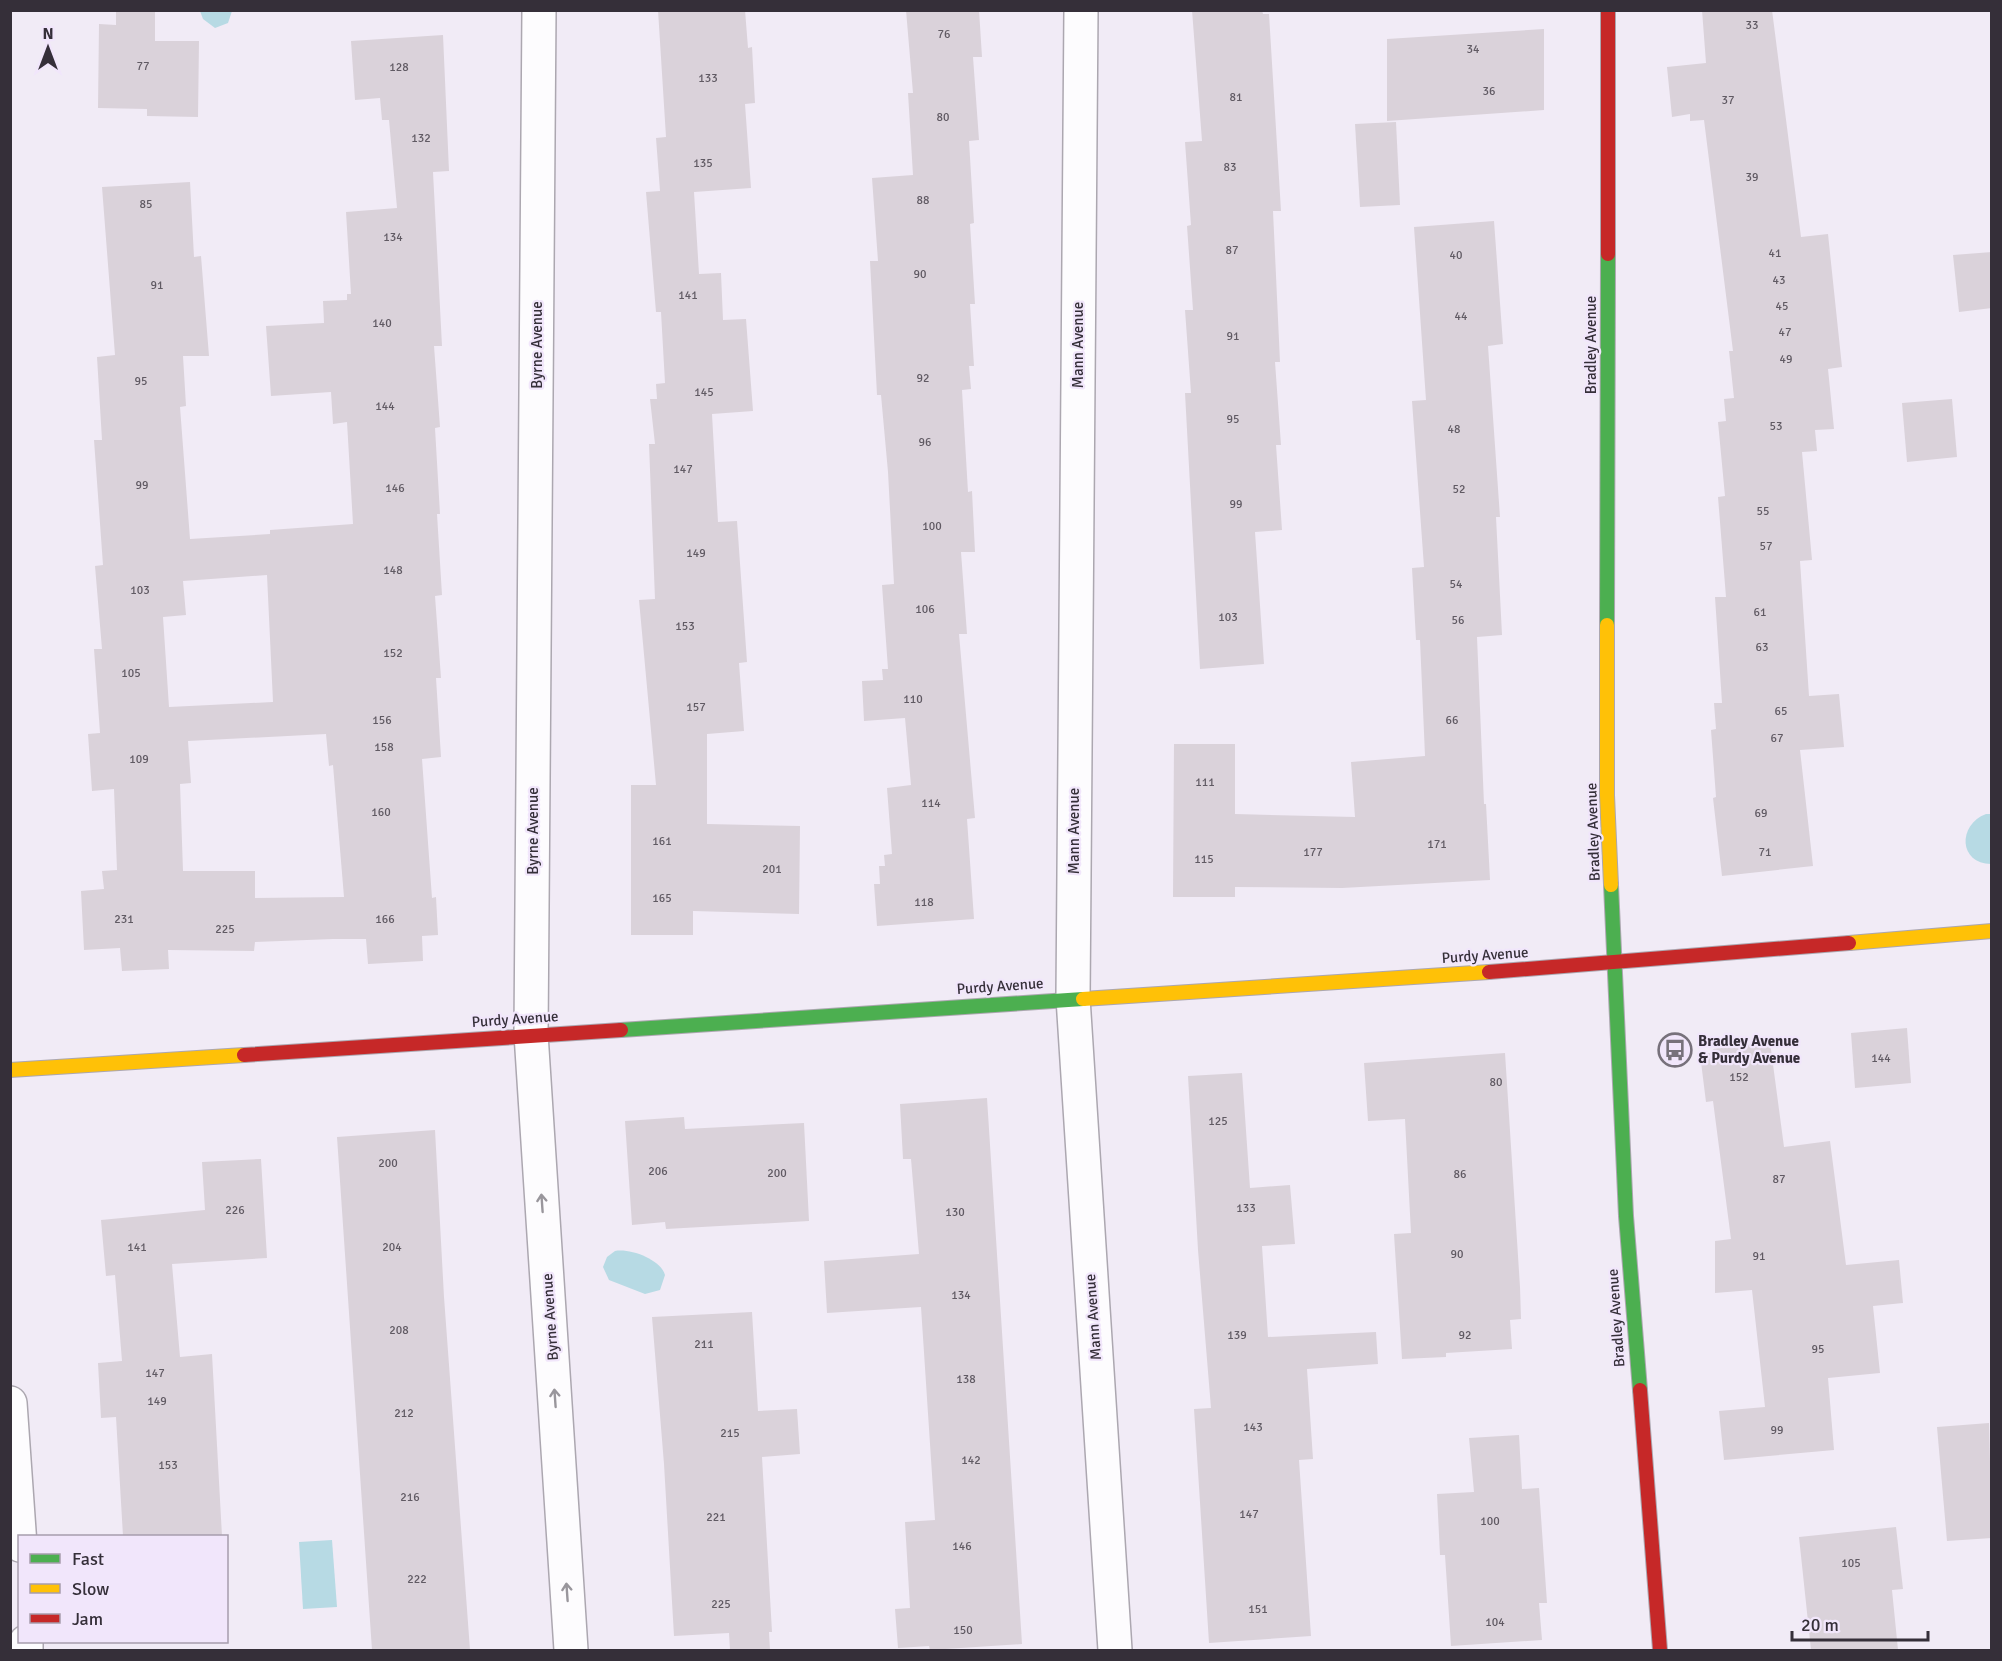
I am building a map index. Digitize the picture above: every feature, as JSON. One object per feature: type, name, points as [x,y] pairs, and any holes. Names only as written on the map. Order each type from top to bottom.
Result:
[{"type":"street","name":"Byrne Avenue","points":[[539,10],[531,1034],[571,1650]]},
{"type":"street","name":"Mann Avenue","points":[[1081,10],[1073,998],[1115,1650]]},
{"type":"street","name":"Bradley Avenue","points":[[1608,10],[1607,795],[1627,1228],[1660,1650]]},
{"type":"street","name":"Purdy Avenue","points":[[10,1070],[1614,964],[1992,931]]},
{"type":"street","points":[[10,1403],[19,1535]]},
{"type":"water","points":[[200,11],[232,11],[228,23],[215,28],[203,19]]},
{"type":"water","points":[[1986,814],[1992,814],[1991,864],[1973,858],[1966,843],[1966,835],[1970,826]]},
{"type":"water","points":[[615,1251],[637,1253],[658,1264],[665,1275],[660,1290],[645,1294],[609,1280],[603,1267],[607,1257]]},
{"type":"water","points":[[332,1540],[337,1607],[303,1609],[299,1542]]},
{"type":"building","points":[[116,10],[155,10],[155,41],[199,41],[198,117],[147,116],[147,109],[98,108],[99,24],[116,25]]},
{"type":"building","points":[[658,10],[745,10],[748,48],[752,47],[755,103],[745,104],[751,188],[694,192],[699,274],[721,273],[723,320],[746,319],[753,411],[712,414],[718,522],[737,521],[747,662],[739,663],[744,731],[707,734],[707,824],[800,826],[799,914],[693,911],[693,935],[631,935],[631,785],[656,785],[639,600],[655,599],[649,444],[655,444],[650,399],[657,399],[656,384],[665,383],[661,312],[656,312],[646,192],[660,191],[656,138],[666,137]]},
{"type":"building","points":[[906,10],[979,10],[982,57],[973,57],[979,140],[969,141],[974,223],[970,224],[975,304],[970,304],[974,366],[969,366],[971,389],[962,390],[968,492],[972,491],[975,552],[961,552],[967,634],[959,634],[975,818],[967,819],[974,919],[877,926],[874,884],[880,884],[879,866],[885,866],[884,855],[892,854],[887,788],[911,785],[905,718],[864,721],[862,681],[883,680],[882,669],[888,669],[882,585],[894,584],[888,472],[881,395],[877,395],[870,261],[878,261],[872,178],[913,175],[908,93],[913,93]]},
{"type":"building","points":[[1192,10],[1262,10],[1263,14],[1269,14],[1281,211],[1273,211],[1280,362],[1275,362],[1281,445],[1276,445],[1282,530],[1255,532],[1264,664],[1200,669],[1185,393],[1191,393],[1185,310],[1193,310],[1187,226],[1191,225],[1185,142],[1202,141]]},
{"type":"building","points":[[1702,10],[1772,10],[1801,237],[1828,234],[1842,367],[1828,369],[1834,429],[1815,430],[1817,451],[1802,452],[1812,560],[1800,561],[1809,696],[1839,694],[1844,747],[1800,750],[1813,866],[1722,876],[1713,798],[1716,797],[1711,730],[1716,729],[1714,703],[1722,703],[1715,597],[1726,597],[1718,497],[1725,496],[1718,422],[1726,421],[1724,399],[1734,398],[1729,351],[1733,351],[1704,120],[1690,121],[1690,114],[1672,117],[1667,67],[1706,63]]},
{"type":"building","points":[[1544,29],[1544,110],[1387,121],[1387,39]]},
{"type":"building","points":[[443,35],[449,171],[433,172],[442,346],[434,346],[440,427],[435,428],[442,595],[435,596],[441,678],[436,678],[441,757],[422,759],[432,898],[436,897],[438,935],[422,936],[423,961],[368,964],[366,939],[333,939],[255,942],[254,951],[168,950],[169,969],[122,971],[120,948],[84,950],[81,891],[104,889],[102,871],[117,870],[114,789],[92,791],[88,734],[100,733],[94,649],[102,649],[95,566],[103,565],[94,440],[102,440],[97,357],[115,355],[102,187],[190,182],[194,257],[201,256],[209,356],[183,356],[186,406],[180,407],[190,539],[270,534],[270,530],[353,524],[347,422],[333,424],[331,392],[271,396],[266,326],[324,323],[323,301],[347,300],[347,294],[351,294],[346,212],[397,208],[389,120],[382,120],[380,98],[355,100],[351,41]],"holes":[[[267,575],[273,702],[169,707],[163,617],[186,615],[183,581]],[[326,734],[329,766],[333,765],[344,897],[255,898],[255,871],[183,871],[180,784],[191,783],[188,741]]]},
{"type":"building","points":[[1396,122],[1400,205],[1360,207],[1355,124]]},
{"type":"building","points":[[1494,221],[1503,344],[1488,346],[1500,517],[1496,517],[1502,635],[1477,637],[1484,804],[1486,804],[1490,880],[1342,888],[1235,887],[1235,897],[1173,897],[1174,744],[1235,744],[1235,814],[1355,817],[1351,762],[1425,756],[1420,640],[1416,640],[1412,568],[1424,567],[1412,401],[1426,400],[1414,227]]},
{"type":"building","points":[[1992,252],[1992,308],[1959,312],[1953,255]]},
{"type":"building","points":[[1952,399],[1957,457],[1907,462],[1902,403]]},
{"type":"building","points":[[1907,1028],[1911,1083],[1855,1088],[1851,1033]]},
{"type":"building","points":[[1770,1042],[1784,1147],[1830,1141],[1846,1265],[1899,1260],[1903,1303],[1873,1306],[1880,1373],[1828,1378],[1834,1450],[1724,1460],[1719,1411],[1765,1407],[1752,1290],[1715,1293],[1715,1241],[1731,1239],[1713,1101],[1706,1102],[1700,1054],[1714,1053],[1713,1049]]},
{"type":"building","points":[[1505,1053],[1521,1319],[1510,1320],[1512,1349],[1446,1353],[1446,1357],[1402,1359],[1394,1234],[1411,1233],[1405,1119],[1368,1121],[1364,1063]]},
{"type":"building","points":[[1242,1073],[1250,1188],[1290,1185],[1295,1244],[1262,1246],[1268,1337],[1376,1332],[1378,1364],[1307,1369],[1313,1459],[1299,1460],[1311,1636],[1209,1643],[1194,1409],[1211,1408],[1198,1250],[1188,1076]]},
{"type":"building","points":[[987,1098],[1022,1644],[930,1650],[929,1646],[898,1648],[895,1609],[910,1608],[905,1522],[935,1520],[921,1307],[827,1313],[824,1261],[919,1254],[911,1159],[903,1159],[900,1104]]},
{"type":"building","points":[[684,1117],[685,1129],[804,1123],[809,1221],[666,1229],[665,1222],[632,1225],[625,1121]]},
{"type":"building","points":[[435,1130],[444,1297],[470,1650],[372,1650],[337,1137]]},
{"type":"building","points":[[261,1159],[267,1258],[172,1264],[180,1357],[212,1354],[222,1535],[123,1535],[116,1417],[101,1418],[98,1363],[122,1361],[115,1275],[106,1276],[101,1220],[205,1210],[202,1162]]},
{"type":"building","points":[[752,1312],[758,1411],[797,1409],[800,1454],[762,1457],[772,1632],[769,1632],[770,1650],[730,1650],[729,1633],[674,1636],[664,1464],[652,1317]]},
{"type":"building","points":[[1989,1423],[1992,1538],[1947,1541],[1937,1427]]},
{"type":"building","points":[[1519,1435],[1522,1489],[1539,1488],[1547,1603],[1539,1603],[1542,1640],[1451,1646],[1445,1555],[1440,1555],[1437,1494],[1474,1492],[1469,1438]]},
{"type":"building","points":[[1896,1527],[1903,1589],[1892,1590],[1898,1650],[1811,1650],[1799,1537]]},
{"type":"traffic: fast","points":[[1607,625],[1608,254]]},
{"type":"traffic: fast","points":[[1611,885],[1626,1216],[1640,1390]]},
{"type":"traffic: fast","points":[[621,1030],[1083,999]]},
{"type":"traffic: slow","points":[[1607,625],[1607,795],[1611,885]]},
{"type":"traffic: slow","points":[[1849,943],[1992,931]]},
{"type":"traffic: slow","points":[[1083,999],[1489,972]]},
{"type":"traffic: slow","points":[[10,1070],[244,1055]]},
{"type":"traffic: jam","points":[[1608,10],[1608,254]]},
{"type":"traffic: jam","points":[[1489,972],[1849,943]]},
{"type":"traffic: jam","points":[[244,1055],[621,1030]]},
{"type":"traffic: jam","points":[[1640,1390],[1660,1650]]},
{"type":"place","name":"Bradley Avenue & Purdy Avenue","points":[[1675,1050]]}]
